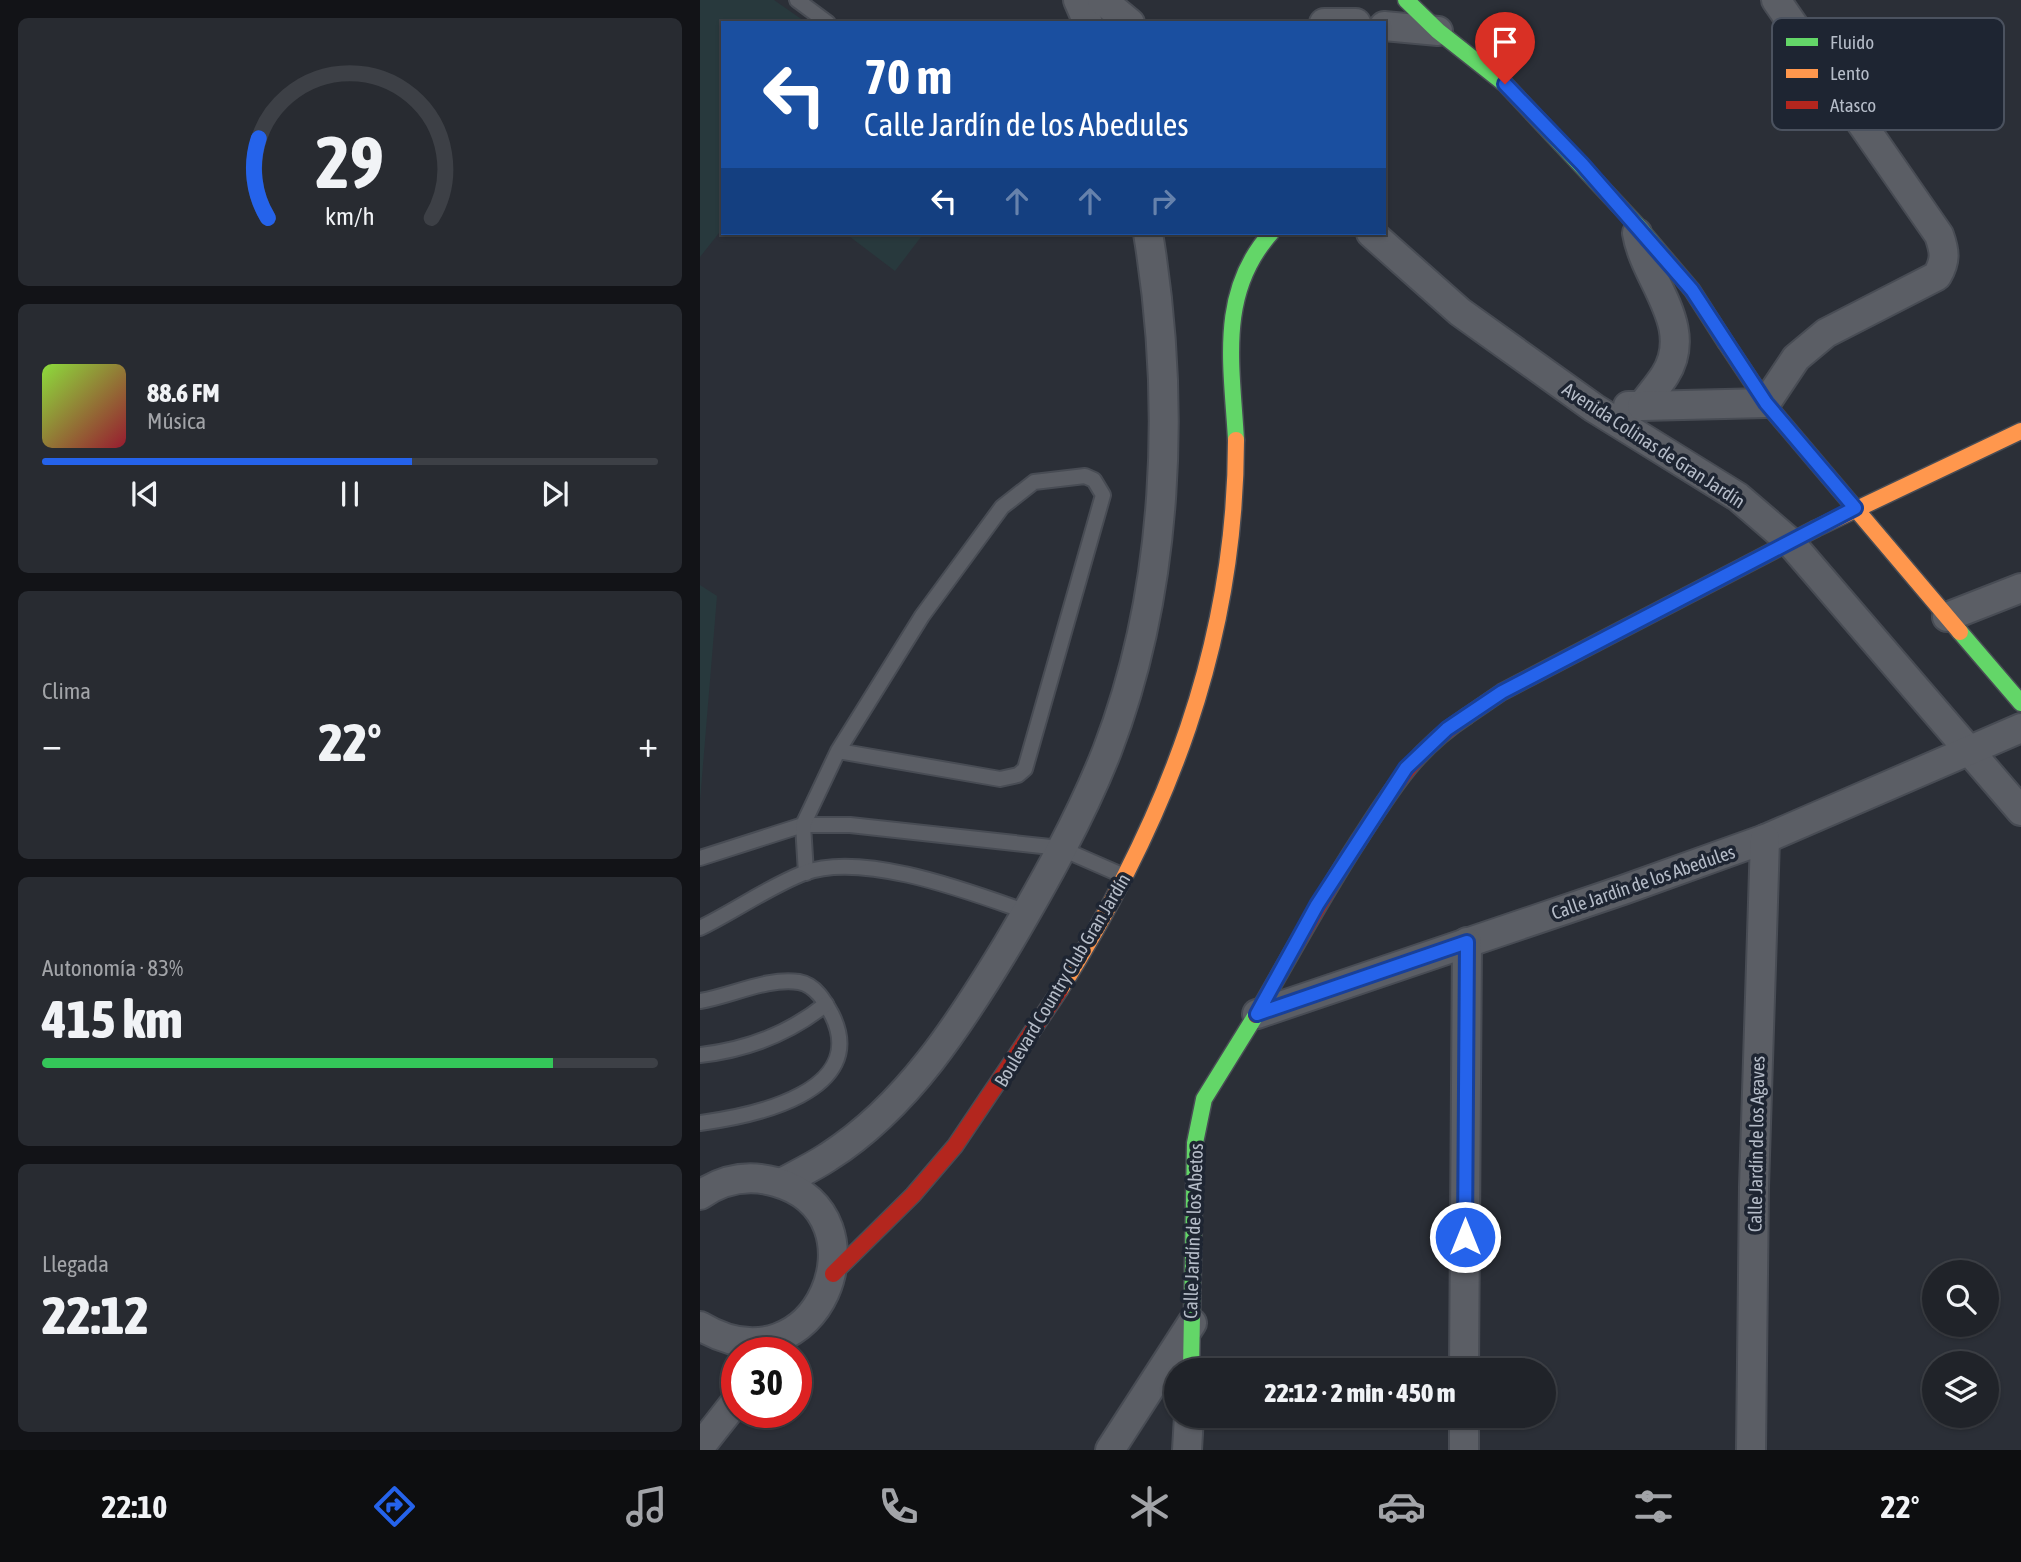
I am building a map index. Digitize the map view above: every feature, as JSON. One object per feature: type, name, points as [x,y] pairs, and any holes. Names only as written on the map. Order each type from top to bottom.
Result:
[{"type":"street","points":[[1078,0],[1087,21]]},
{"type":"street","points":[[1406,0],[1438,31],[1505,84],[1636,223],[1692,290],[1766,403],[2021,703]]},
{"type":"street","points":[[1776,0],[1788,18]]},
{"type":"street","points":[[1386,26],[1438,31]]},
{"type":"street","points":[[1766,403],[1796,358],[1826,333],[1937,276],[1944,264],[1945,251],[1939,235],[1866,130]]},
{"type":"street","points":[[1636,223],[1641,255],[1675,325],[1675,351],[1666,374],[1642,406]]},
{"type":"street","points":[[780,1183],[829,1157],[865,1129],[911,1085],[973,1003],[1027,912],[1106,753],[1124,701],[1157,542],[1164,441],[1162,341],[1148,235]]},
{"type":"street","name":"Boulevard Country Club Gran Jardín","points":[[833,1274],[925,1182],[995,1093],[1068,978],[1125,876],[1176,769],[1213,645],[1226,567],[1236,466],[1233,342],[1235,296],[1241,270],[1258,243],[1268,235]]},
{"type":"street","name":"Avenida Colinas de Gran Jardín","points":[[1373,235],[1460,312],[1594,408],[1738,498],[1789,541],[2021,811]]},
{"type":"street","points":[[1594,408],[1766,403]]},
{"type":"street","name":"Calle Jardín de los Abetos","points":[[1110,1450],[1194,1321],[1195,1143],[1204,1099],[1257,1014],[1317,905],[1406,768],[1447,729],[1502,692],[1789,541],[2021,430]]},
{"type":"street","points":[[1947,617],[2021,588]]},
{"type":"street","name":"Calle Jardín de los Abedules","points":[[1257,1014],[1765,839],[2021,728]]},
{"type":"street","name":"Calle Jardín de los Agaves","points":[[1751,1450],[1754,1187],[1765,839]]},
{"type":"street","points":[[1464,1358],[1467,942]]},
{"type":"street","points":[[704,1190],[746,1178],[780,1183],[800,1194],[816,1210],[828,1229],[833,1251],[833,1274],[817,1310],[788,1337]]},
{"type":"street","points":[[1192,1358],[1194,1321]]},
{"type":"street","points":[[700,1326],[721,1337]]},
{"type":"street","points":[[700,1447],[721,1420]]},
{"type":"street","points":[[1187,1450],[1188,1428]]},
{"type":"street","points":[[1464,1428],[1464,1450]]},
{"type":"lane","points":[[797,0],[825,21]]},
{"type":"lane","points":[[806,873],[803,825],[838,751],[922,615],[1002,507],[1034,482],[1085,476],[1094,480],[1102,495],[1025,769],[1018,775],[1000,779],[838,751]]},
{"type":"lane","points":[[700,858],[803,825],[849,825],[1060,848],[1125,876]]},
{"type":"lane","points":[[700,928],[806,873],[831,867],[861,868],[953,886],[1027,912]]},
{"type":"lane","points":[[700,1002],[784,981],[803,982],[817,992],[826,1004],[840,1036],[837,1065],[823,1081],[780,1105],[700,1123]]},
{"type":"lane","points":[[700,1055],[745,1047],[808,1018],[826,1004]]},
{"type":"shaded area","points":[[700,0],[774,0],[804,21],[721,21],[721,231],[700,257]]},
{"type":"shaded area","points":[[848,235],[922,235],[895,271]]},
{"type":"shaded area","points":[[700,585],[717,596],[700,801]]},
{"type":"traffic: fast","points":[[1406,0],[1438,31],[1505,84],[1636,224],[1692,290],[1726,343]]},
{"type":"traffic: fast","points":[[1236,440],[1231,358],[1235,305],[1242,280],[1254,256],[1270,235]]},
{"type":"traffic: fast","points":[[1467,716],[1502,692],[1815,529]]},
{"type":"traffic: fast","points":[[1960,632],[2021,703]]},
{"type":"traffic: fast","points":[[1191,1358],[1195,1143],[1204,1099],[1256,1015]]},
{"type":"traffic: slow","points":[[1726,343],[1766,403],[1960,632]]},
{"type":"traffic: slow","points":[[1815,529],[2021,431]]},
{"type":"traffic: slow","points":[[1060,990],[1133,861],[1163,795],[1188,727],[1209,659],[1224,588],[1233,515],[1236,440]]},
{"type":"traffic: jam","points":[[1256,1015],[1332,883],[1394,787],[1433,743],[1467,716]]},
{"type":"traffic: jam","points":[[833,1274],[913,1195],[955,1146],[1060,990]]},
{"type":"route","points":[[1465,1237],[1467,942],[1257,1014],[1317,905],[1371,820],[1406,768],[1447,729],[1502,692],[1855,508],[1766,403],[1692,290],[1636,223],[1505,84]]}]
